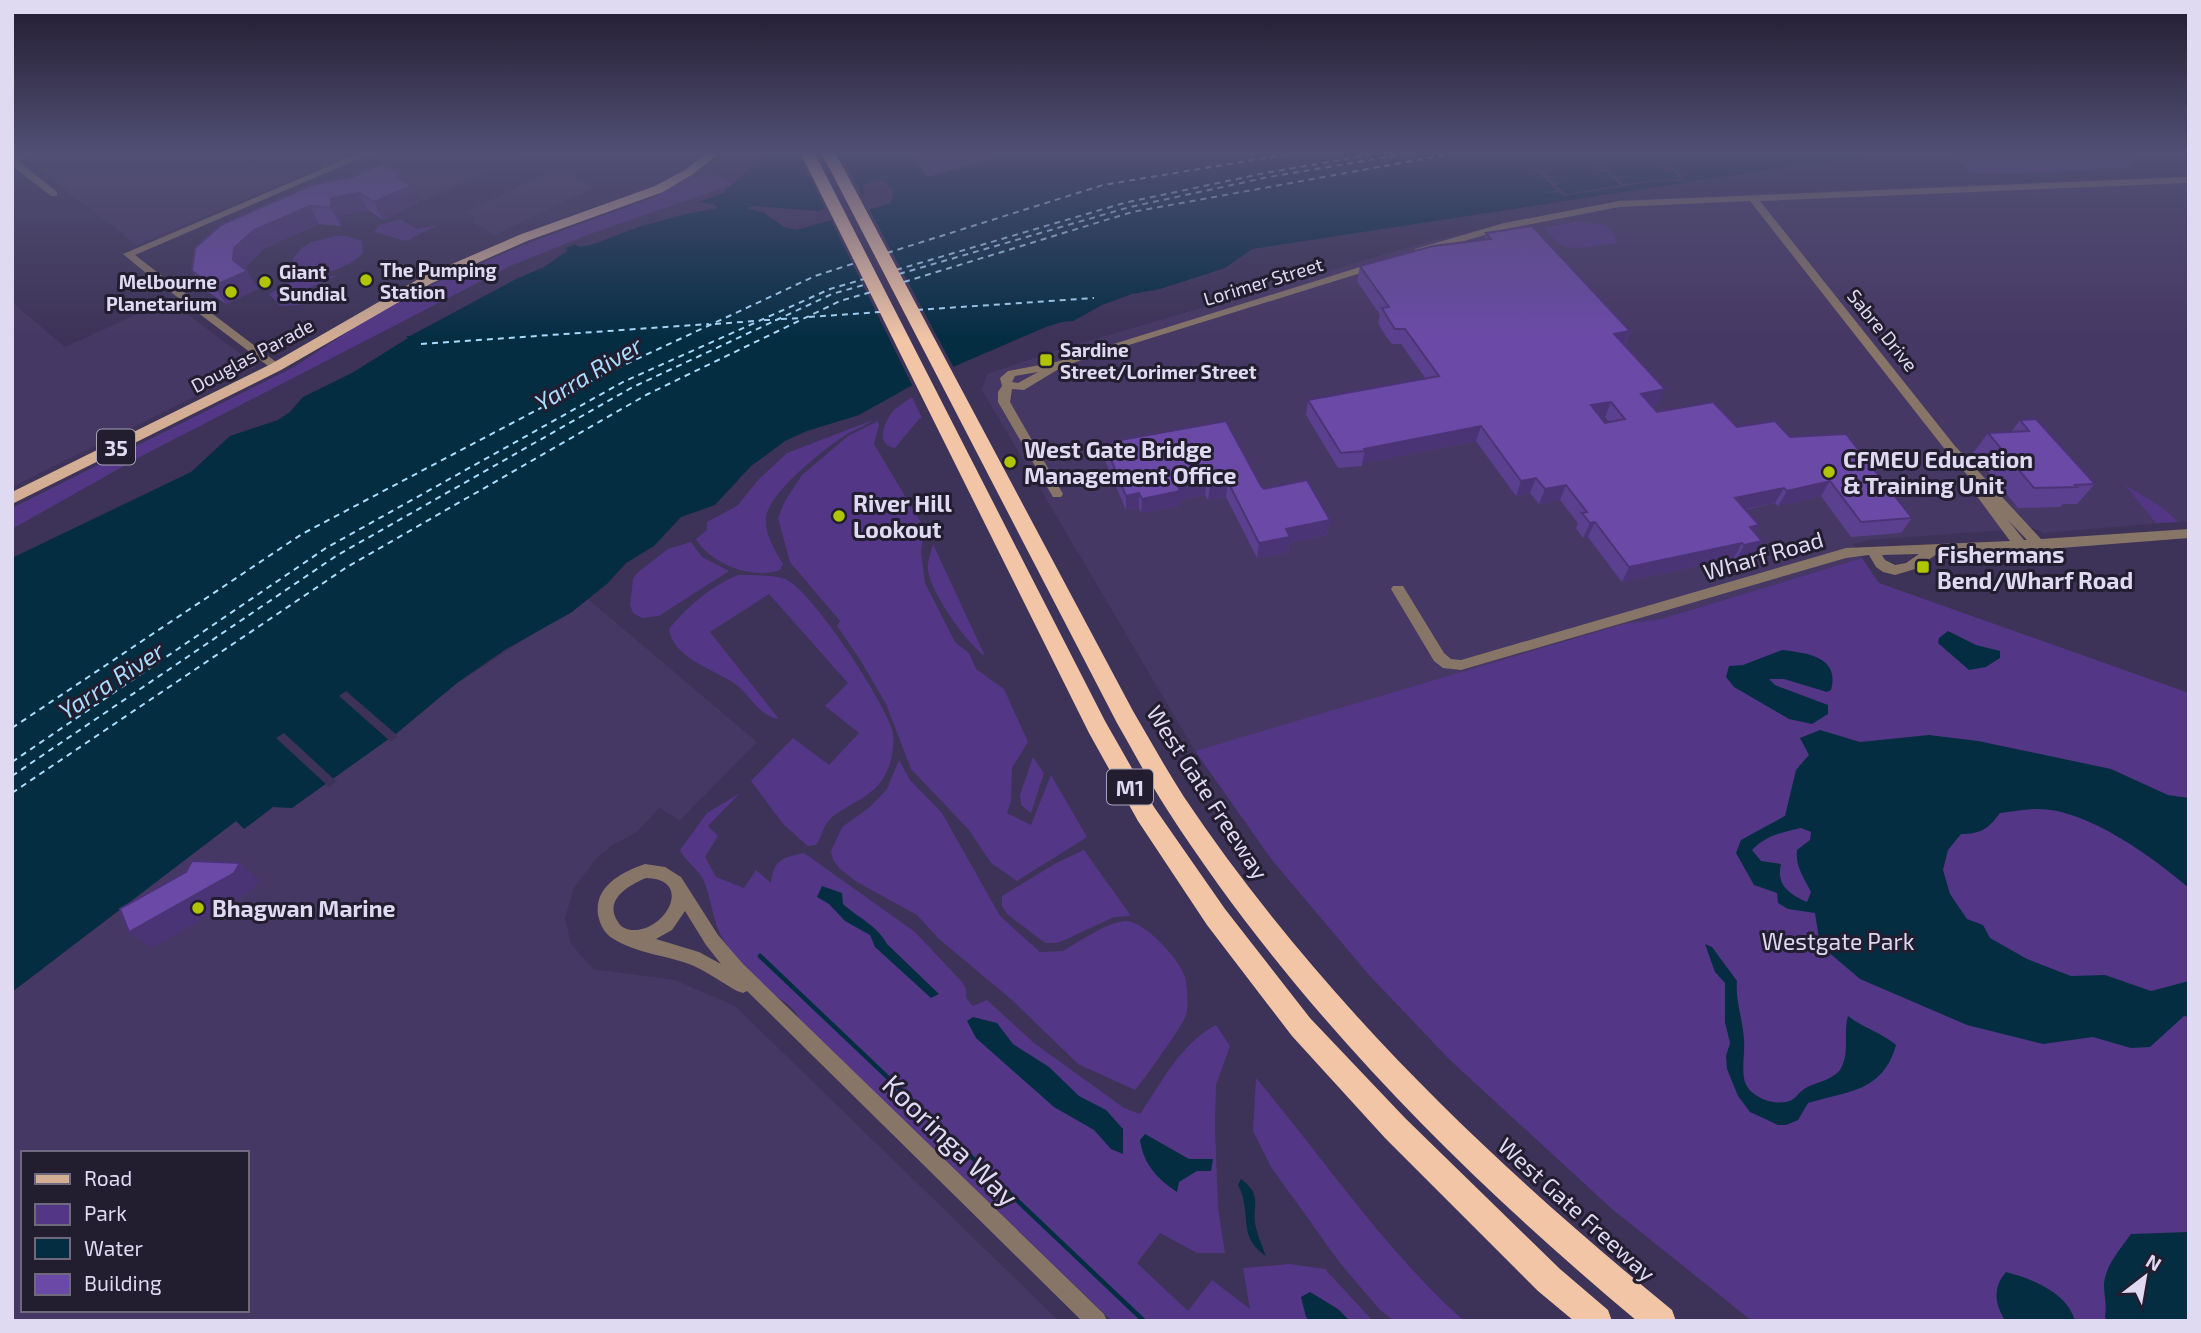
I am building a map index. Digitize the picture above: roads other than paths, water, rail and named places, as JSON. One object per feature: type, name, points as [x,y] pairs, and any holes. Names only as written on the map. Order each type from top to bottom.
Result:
[{"type":"highway","name":"M1","points":[[838,214],[1097,727],[1146,814],[1216,917],[1301,1027],[1395,1128],[1549,1280],[1597,1321]]},
{"type":"highway","name":"West Gate Freeway","points":[[861,214],[1125,717],[1175,801],[1245,901],[1329,1006],[1421,1103],[1572,1248],[1661,1321]]},
{"type":"main road","name":"Douglas Parade","points":[[12,499],[276,367],[444,272],[523,238],[588,214]]},
{"type":"street","points":[[221,214],[128,254],[162,281],[174,285],[176,291],[276,367]]},
{"type":"street","points":[[1407,255],[1504,226],[1566,214]]},
{"type":"street","name":"Sabre Drive","points":[[1765,214],[1982,486],[1992,492],[2038,544]]},
{"type":"street","name":"Lorimer Street","points":[[1008,386],[1006,378],[1012,373],[1058,365],[1382,263]]},
{"type":"street","name":"Lorimer Street","points":[[1023,386],[1058,365]]},
{"type":"street","points":[[1023,386],[1008,386],[1004,392],[1004,400],[1057,494]]},
{"type":"street","points":[[1013,414],[1013,398],[1023,386]]},
{"type":"street","name":"Sabre Drive","points":[[1982,486],[1980,492],[2021,546]]},
{"type":"street","name":"Wharf Road","points":[[1398,589],[1439,657],[1448,664],[1461,665],[1846,554],[1879,550],[1932,551],[2021,546],[2189,533]]},
{"type":"street","points":[[1879,550],[1875,553],[1878,561],[1898,570],[1919,563],[1932,551]]},
{"type":"street","points":[[654,871],[671,877],[677,884],[680,902],[669,922],[645,936],[621,936],[605,922],[603,912],[606,900],[621,881],[633,874],[654,871]]},
{"type":"street","name":"Kooringa Way","points":[[677,884],[712,940],[765,999],[1097,1321]]},
{"type":"street","name":"Kooringa Way","points":[[621,936],[709,964],[765,999]]},
{"type":"water","name":"Yarra River","points":[[687,214],[766,214],[784,227],[796,230],[852,214],[1479,214],[1252,249],[1225,268],[1160,289],[1132,294],[1102,305],[1073,321],[1046,327],[909,387],[859,415],[807,431],[785,441],[751,466],[715,505],[681,517],[654,546],[626,563],[608,583],[572,612],[506,649],[457,683],[397,733],[292,808],[273,807],[244,829],[236,821],[12,992],[12,558],[191,472],[230,436],[278,420],[290,412],[303,397],[352,373],[408,338],[406,336],[544,267],[567,251],[566,248],[575,244],[579,247],[591,244]]},
{"type":"water","points":[[1948,631],[1976,645],[2000,651],[2000,658],[1986,667],[1969,670],[1938,643],[1939,638]]},
{"type":"water","points":[[1782,650],[1811,655],[1820,659],[1831,670],[1831,690],[1827,692],[1784,679],[1769,679],[1775,685],[1828,705],[1828,714],[1812,724],[1789,719],[1734,687],[1726,677],[1729,666],[1743,665]]},
{"type":"water","points":[[1820,730],[1860,742],[1929,735],[1978,741],[2111,769],[2168,795],[2189,798],[2189,888],[2138,849],[2098,826],[2057,811],[2038,809],[2000,813],[1984,830],[1961,834],[1948,850],[1943,870],[1950,894],[1967,919],[1983,925],[1990,938],[2027,959],[2071,976],[2105,975],[2151,991],[2189,981],[2189,1017],[2184,1016],[2150,1047],[2131,1048],[2093,1037],[2043,1044],[1967,1025],[1860,979],[1820,945],[1815,913],[1788,909],[1778,903],[1777,893],[1754,885],[1736,853],[1741,840],[1785,816],[1796,770],[1809,755],[1800,738]],"holes":[[[1801,828],[1811,832],[1810,840],[1797,850],[1799,867],[1811,892],[1807,902],[1785,888],[1780,878],[1781,864],[1761,861],[1752,850],[1768,838],[1781,833]]]},
{"type":"water","points":[[822,886],[842,893],[843,904],[878,932],[939,994],[931,998],[875,947],[870,935],[845,921],[829,904],[817,897]]},
{"type":"water","points":[[1705,944],[1712,947],[1737,981],[1744,1040],[1744,1078],[1756,1095],[1770,1101],[1785,1102],[1838,1072],[1844,1062],[1848,1016],[1896,1045],[1882,1072],[1862,1087],[1808,1103],[1798,1120],[1786,1125],[1778,1125],[1750,1112],[1738,1096],[1727,1069],[1726,1056],[1730,1043],[1725,1022],[1725,983],[1715,972]]},
{"type":"water","points":[[973,1017],[997,1023],[1013,1044],[1049,1067],[1079,1096],[1106,1110],[1123,1129],[1123,1154],[1111,1149],[1094,1130],[1054,1107],[976,1038],[967,1021]]},
{"type":"water","points":[[1145,1134],[1189,1159],[1213,1159],[1211,1171],[1197,1171],[1179,1182],[1177,1192],[1157,1176],[1144,1156],[1140,1140]]},
{"type":"water","points":[[1241,1179],[1254,1194],[1255,1223],[1266,1256],[1251,1240],[1248,1232],[1238,1185]]},
{"type":"water","points":[[2189,1232],[2189,1321],[2107,1321],[2105,1277],[2114,1258],[2131,1234]]},
{"type":"water","points":[[2006,1272],[2037,1283],[2057,1295],[2071,1311],[2075,1321],[2005,1321],[1996,1296]]},
{"type":"water","points":[[1310,1292],[1338,1309],[1350,1321],[1310,1321],[1306,1317],[1301,1297]]},
{"type":"waterway","points":[[760,956],[1144,1321]]},
{"type":"place","name":"The Pumping Station","points":[[366,280]]},
{"type":"place","name":"Giant Sundial","points":[[265,282]]},
{"type":"place","name":"Melbourne Planetarium","points":[[231,292]]},
{"type":"place","name":"Sardine Street/Lorimer Street","points":[[1046,360]]},
{"type":"place","name":"West Gate Bridge Management Office","points":[[1010,462]]},
{"type":"place","name":"CFMEU Education & Training Unit","points":[[1829,472]]},
{"type":"place","name":"River Hill Lookout","points":[[839,516]]},
{"type":"place","name":"Fishermans Bend/Wharf Road","points":[[1923,567]]},
{"type":"place","name":"Bhagwan Marine","points":[[198,908]]},
{"type":"park label","name":"Westgate Park","points":[[1838,941]]}]
